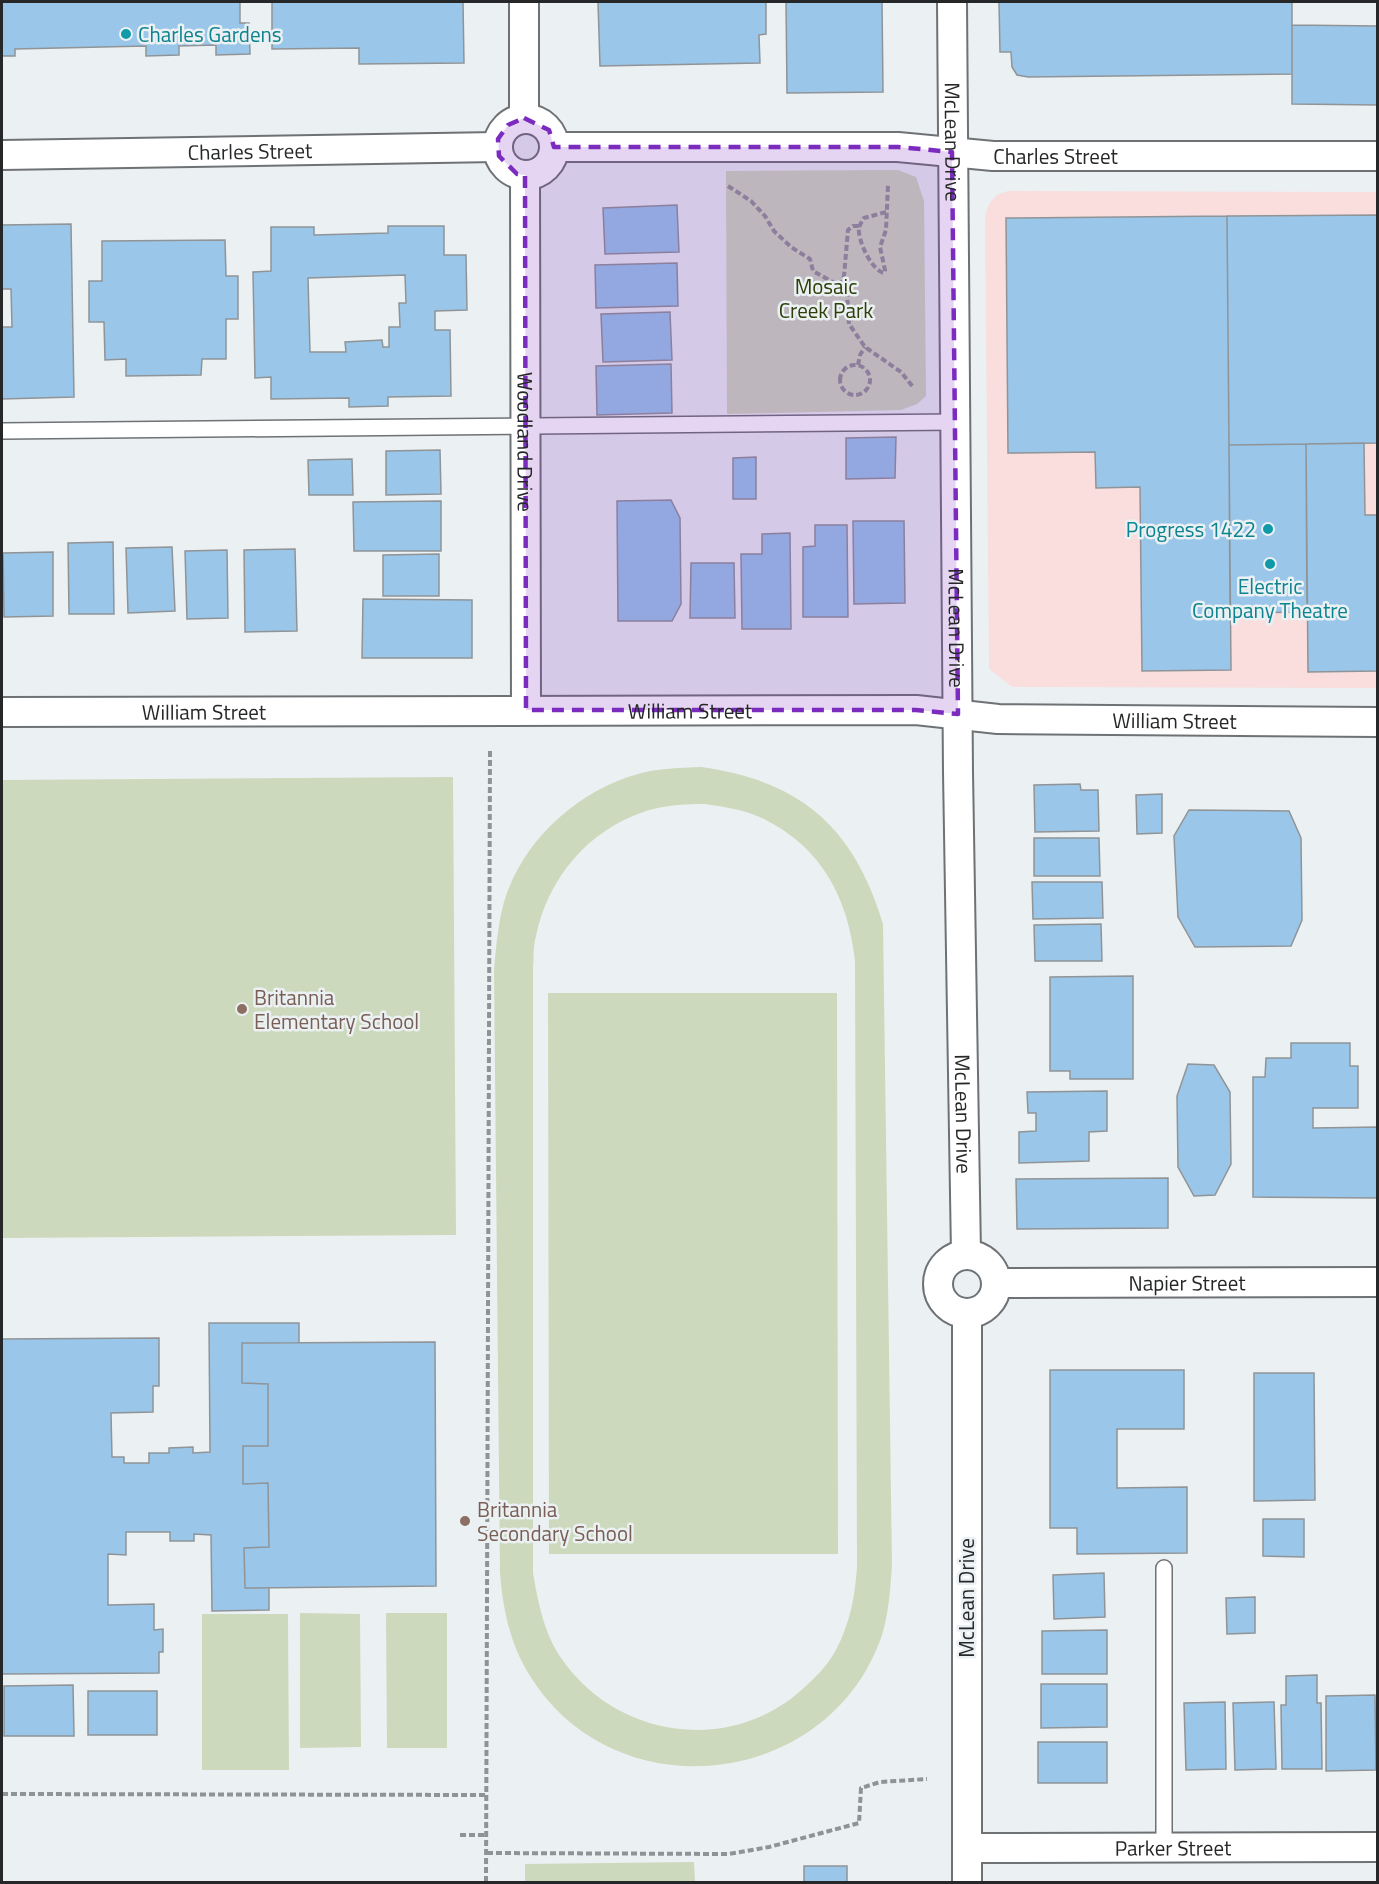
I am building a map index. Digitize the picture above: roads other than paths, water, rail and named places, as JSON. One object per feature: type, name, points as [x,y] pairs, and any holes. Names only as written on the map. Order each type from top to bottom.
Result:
[{"type":"street","points":[[524,2],[524,118]]},
{"type":"street","name":"McLean Drive","points":[[952,2],[958,714],[966,1254]]},
{"type":"street","points":[[524,118],[533,119],[549,130],[554,147],[548,164],[534,174],[525,175],[509,170],[499,156],[497,147],[498,139],[508,125],[524,118]]},
{"type":"street","name":"Charles Street","points":[[2,155],[497,147]]},
{"type":"street","name":"Charles Street","points":[[554,147],[898,147],[993,156],[1377,156]]},
{"type":"street","name":"Woodland Drive","points":[[525,175],[526,710]]},
{"type":"street","name":"William Street","points":[[2,712],[916,710],[998,719],[1377,722]]},
{"type":"street","points":[[966,1254],[978,1256],[987,1262],[994,1272],[997,1283],[988,1305],[978,1311],[967,1313],[955,1311],[946,1305],[939,1295],[937,1284],[939,1272],[946,1263],[966,1254]]},
{"type":"street","name":"Napier Street","points":[[997,1283],[1377,1282]]},
{"type":"street","name":"McLean Drive","points":[[967,1313],[967,1882]]},
{"type":"street","name":"Parker Street","points":[[967,1848],[1377,1847]]},
{"type":"lane","points":[[2,431],[957,422]]},
{"type":"lane","points":[[1164,1568],[1164,1848]]},
{"type":"place","name":"Charles Gardens","points":[[126,34]]},
{"type":"place","name":"Progress 1422","points":[[1268,529]]},
{"type":"place","name":"Electric Company Theatre","points":[[1270,564]]},
{"type":"place","name":"Britannia Elementary School","points":[[242,1009]]},
{"type":"place","name":"Britannia Secondary School","points":[[465,1521]]},
{"type":"park label","name":"Mosaic Creek Park","points":[[826,298]]}]
